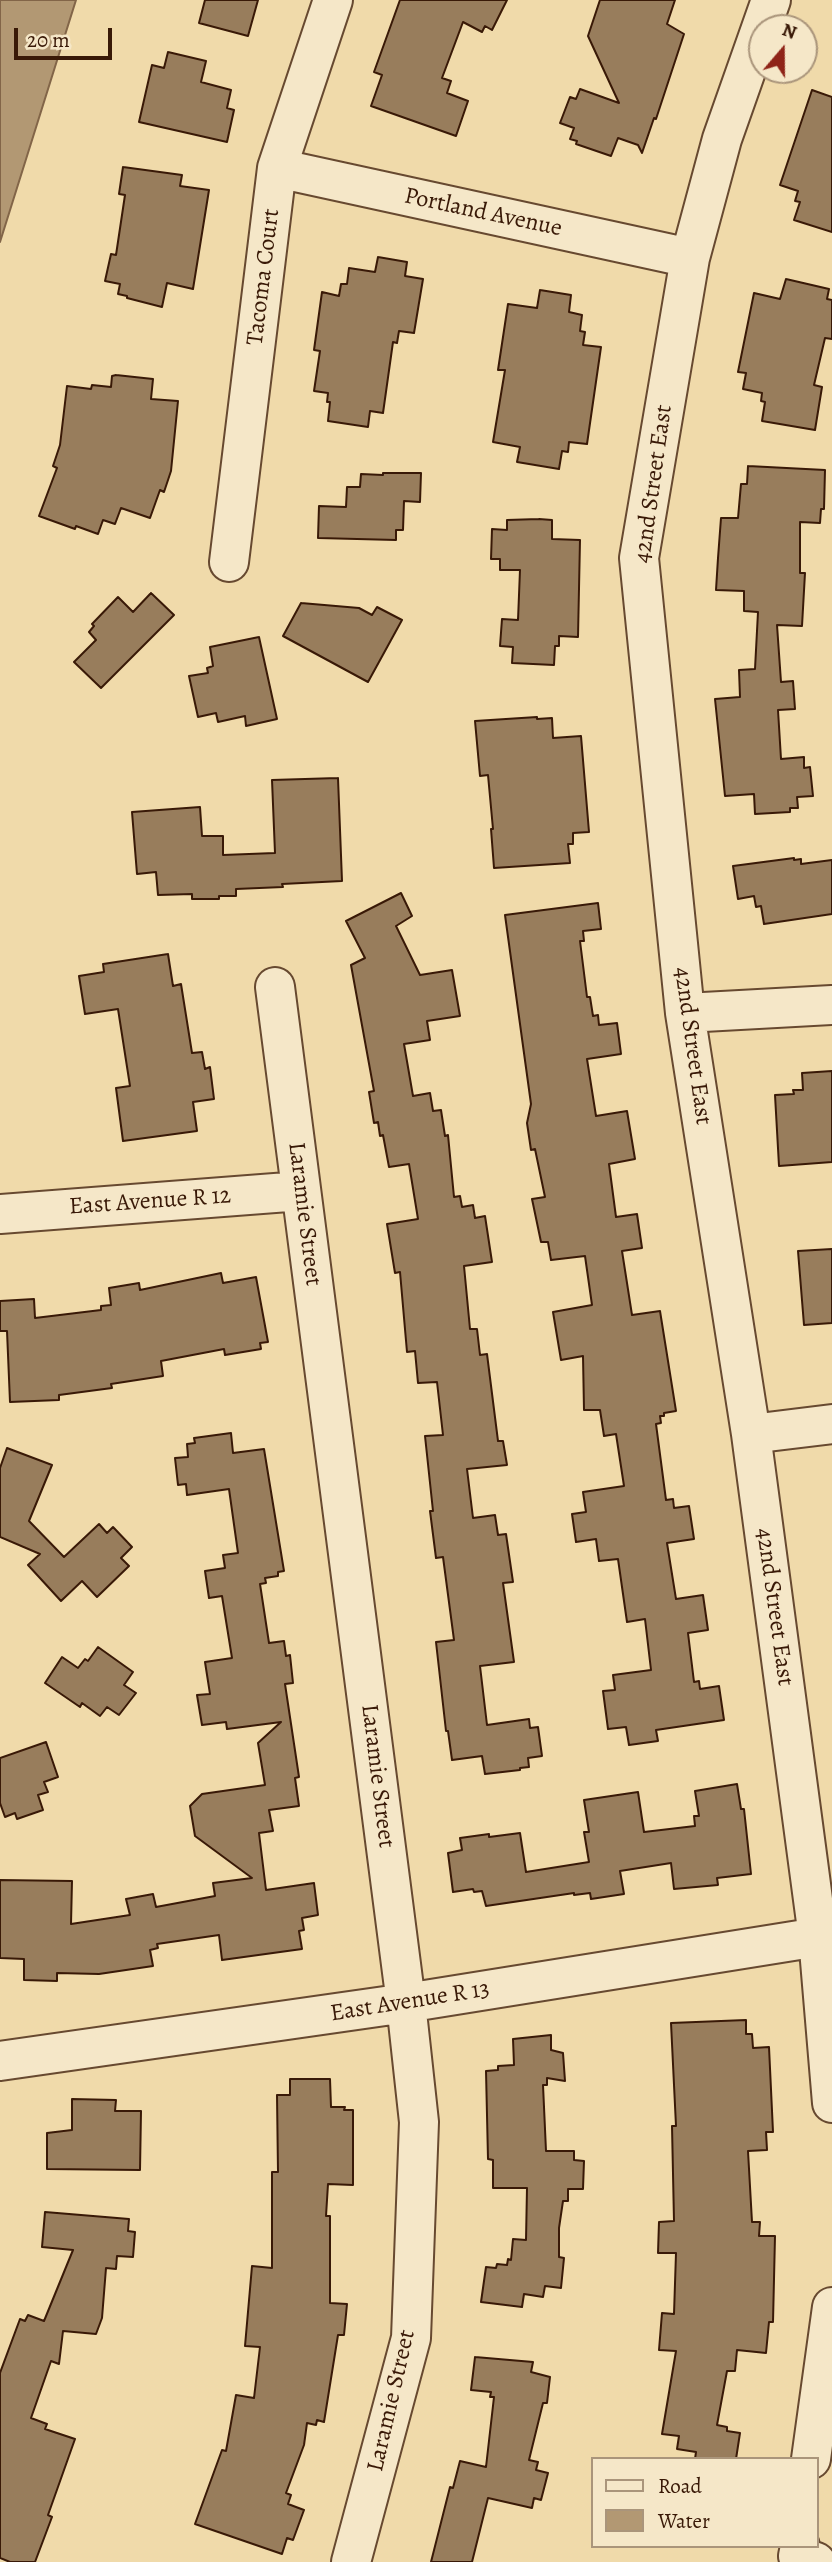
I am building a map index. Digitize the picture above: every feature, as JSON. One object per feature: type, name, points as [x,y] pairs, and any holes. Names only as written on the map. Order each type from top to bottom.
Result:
[{"type":"street","name":"Tacoma Court","points":[[229,562],[277,168],[333,0]]},
{"type":"street","name":"42nd Street East","points":[[771,0],[722,139],[690,258],[639,558],[685,1013],[751,1434],[818,1937],[832,2103]]},
{"type":"street","name":"Portland Avenue","points":[[277,168],[690,258]]},
{"type":"street","name":"Laramie Street","points":[[275,986],[419,2122],[411,2338],[351,2562]]},
{"type":"street","points":[[685,1013],[832,1005]]},
{"type":"street","name":"East Avenue R 12","points":[[0,1214],[301,1191]]},
{"type":"street","points":[[751,1434],[832,1424]]},
{"type":"street","name":"East Avenue R 13","points":[[0,2061],[406,2003],[818,1937]]},
{"type":"street","points":[[811,2457],[832,2307]]},
{"type":"water","points":[[0,0],[76,0],[0,242]]},
{"type":"building","points":[[205,0],[258,0],[248,36],[199,23]]},
{"type":"building","points":[[400,0],[507,0],[492,30],[485,26],[482,32],[463,22],[442,78],[451,81],[447,93],[468,101],[456,136],[371,106],[382,75],[374,72]]},
{"type":"building","points":[[600,0],[675,0],[667,24],[684,34],[642,153],[638,145],[618,138],[611,156],[576,144],[577,141],[570,139],[574,128],[560,123],[570,97],[576,99],[580,89],[619,103],[588,36]]},
{"type":"building","points":[[168,52],[206,61],[201,82],[231,90],[227,108],[234,110],[227,142],[139,122],[152,65],[164,68]]},
{"type":"building","points":[[812,90],[832,97],[832,232],[794,220],[800,202],[795,201],[798,191],[780,185]]},
{"type":"building","points":[[123,167],[182,175],[180,186],[209,190],[193,289],[167,283],[162,307],[118,294],[120,284],[105,281],[111,254],[116,255],[125,195],[119,194]]},
{"type":"building","points":[[378,257],[407,262],[405,276],[423,279],[414,333],[399,331],[397,343],[393,342],[383,413],[370,411],[368,427],[328,421],[328,393],[314,391],[320,351],[314,350],[322,292],[339,296],[341,284],[347,284],[349,268],[375,272]]},
{"type":"building","points":[[786,279],[829,289],[827,299],[832,300],[832,339],[825,338],[814,385],[822,387],[815,430],[762,421],[765,402],[761,401],[762,393],[743,389],[746,373],[738,372],[754,293],[780,299]]},
{"type":"building","points":[[540,290],[571,295],[569,312],[582,315],[580,331],[585,332],[583,345],[601,347],[587,444],[569,442],[568,452],[562,451],[559,469],[517,462],[520,447],[493,442],[505,370],[498,370],[508,304],[537,308]]},
{"type":"building","points":[[112,376],[153,379],[151,399],[178,401],[171,471],[164,492],[160,490],[150,518],[121,508],[115,524],[103,520],[98,534],[39,516],[57,468],[53,466],[60,445],[67,386],[91,389],[92,385],[111,387]]},
{"type":"building","points":[[748,466],[825,470],[824,509],[821,509],[820,523],[800,522],[800,573],[805,573],[802,626],[777,625],[781,682],[793,681],[795,709],[778,710],[781,759],[804,757],[804,768],[810,767],[813,796],[797,797],[798,808],[790,808],[790,812],[755,814],[754,794],[725,796],[715,699],[740,697],[739,670],[755,669],[758,612],[744,611],[744,591],[716,590],[718,558],[721,518],[738,518],[741,484],[747,484]]},
{"type":"building","points":[[421,473],[420,502],[404,501],[403,530],[396,530],[396,540],[318,538],[319,506],[346,507],[347,487],[360,487],[361,474]]},
{"type":"building","points":[[507,520],[552,520],[552,539],[580,540],[578,637],[559,636],[559,646],[555,646],[554,665],[512,663],[513,647],[500,646],[502,619],[518,620],[520,570],[500,570],[500,559],[491,559],[492,529],[507,530]]},
{"type":"building","points":[[151,593],[174,615],[101,688],[74,662],[96,640],[89,632],[94,626],[92,624],[118,597],[133,612]]},
{"type":"building","points":[[301,603],[359,608],[372,615],[377,607],[402,620],[368,682],[283,636]]},
{"type":"building","points":[[259,637],[277,719],[246,726],[245,716],[218,722],[216,713],[198,717],[189,676],[208,673],[207,668],[213,666],[210,647]]},
{"type":"building","points":[[552,718],[553,738],[581,736],[589,832],[573,833],[573,844],[568,844],[570,863],[494,868],[488,775],[480,776],[475,721]]},
{"type":"building","points":[[338,778],[342,881],[236,889],[236,896],[192,899],[192,894],[158,895],[156,872],[137,874],[132,812],[200,807],[202,836],[223,836],[223,855],[275,853],[272,780]]},
{"type":"building","points":[[801,859],[801,864],[832,860],[832,914],[764,924],[761,906],[756,907],[754,896],[738,899],[733,866]]},
{"type":"building","points":[[401,893],[412,916],[396,926],[420,975],[452,970],[460,1016],[427,1021],[430,1040],[404,1044],[413,1096],[430,1093],[433,1111],[441,1110],[445,1136],[448,1135],[454,1197],[460,1196],[462,1207],[473,1205],[475,1218],[485,1216],[492,1262],[464,1266],[470,1329],[477,1329],[480,1355],[487,1354],[498,1441],[503,1441],[507,1465],[467,1469],[473,1518],[495,1515],[498,1535],[506,1534],[513,1582],[503,1583],[514,1662],[480,1666],[487,1725],[529,1719],[530,1728],[538,1727],[542,1756],[528,1758],[529,1767],[520,1770],[485,1774],[482,1756],[452,1760],[446,1731],[436,1642],[454,1640],[443,1557],[436,1558],[425,1436],[443,1435],[437,1382],[418,1383],[415,1351],[407,1352],[400,1272],[395,1273],[387,1224],[418,1219],[409,1164],[389,1167],[383,1135],[380,1136],[378,1122],[374,1123],[369,1092],[374,1091],[351,965],[365,958],[346,921]]},
{"type":"building","points":[[598,903],[601,929],[583,931],[584,941],[580,941],[587,997],[590,997],[593,1016],[598,1015],[599,1025],[617,1023],[621,1054],[587,1059],[596,1116],[627,1111],[635,1159],[609,1164],[616,1217],[637,1214],[642,1248],[622,1251],[632,1315],[660,1311],[676,1411],[664,1413],[664,1416],[660,1416],[661,1423],[656,1424],[666,1500],[673,1499],[674,1508],[689,1506],[694,1539],[667,1543],[676,1599],[703,1595],[708,1630],[688,1633],[694,1682],[699,1681],[700,1689],[719,1686],[724,1720],[656,1730],[658,1741],[629,1745],[626,1727],[608,1729],[603,1691],[615,1690],[613,1675],[651,1670],[645,1619],[627,1622],[618,1559],[599,1561],[596,1539],[576,1542],[572,1514],[586,1512],[583,1492],[624,1486],[616,1434],[604,1436],[600,1410],[584,1410],[583,1356],[561,1360],[553,1312],[592,1305],[585,1256],[551,1260],[548,1242],[541,1242],[532,1199],[545,1197],[535,1149],[531,1150],[527,1123],[531,1104],[505,915]]},
{"type":"building","points":[[168,954],[173,986],[181,984],[192,1053],[202,1052],[205,1069],[210,1067],[214,1099],[193,1102],[197,1131],[123,1141],[116,1088],[130,1086],[118,1009],[85,1014],[79,976],[104,972],[103,964]]},
{"type":"building","points":[[832,1071],[832,1162],[779,1166],[775,1095],[794,1094],[793,1090],[803,1090],[802,1073]]},
{"type":"building","points":[[832,1249],[832,1323],[804,1325],[798,1251]]},
{"type":"building","points":[[221,1273],[223,1283],[256,1277],[268,1342],[260,1343],[261,1349],[225,1355],[224,1349],[161,1361],[163,1376],[111,1384],[112,1388],[59,1395],[59,1400],[10,1402],[7,1331],[0,1331],[0,1301],[34,1299],[35,1318],[101,1310],[101,1306],[111,1305],[109,1288],[139,1283],[140,1290]]},
{"type":"building","points":[[231,1433],[233,1453],[264,1449],[284,1571],[278,1572],[278,1576],[265,1578],[266,1583],[260,1584],[269,1643],[284,1641],[286,1656],[290,1655],[293,1683],[285,1684],[299,1777],[295,1778],[299,1806],[269,1810],[273,1831],[259,1833],[266,1890],[314,1883],[318,1915],[302,1918],[304,1930],[299,1931],[302,1949],[222,1960],[219,1935],[157,1944],[158,1948],[150,1950],[153,1966],[99,1974],[57,1973],[57,1981],[24,1980],[24,1959],[0,1958],[0,1880],[72,1881],[71,1924],[130,1915],[126,1899],[153,1894],[156,1907],[215,1896],[213,1883],[252,1878],[195,1836],[190,1806],[202,1794],[265,1785],[258,1743],[281,1722],[227,1729],[226,1722],[202,1725],[197,1695],[210,1694],[205,1662],[232,1658],[222,1596],[209,1598],[205,1571],[225,1568],[223,1555],[238,1553],[229,1489],[187,1495],[186,1484],[178,1485],[175,1458],[188,1457],[187,1444],[195,1443],[194,1438]]},
{"type":"building","points":[[7,1448],[52,1465],[29,1521],[64,1557],[99,1524],[107,1533],[113,1527],[132,1547],[121,1558],[129,1566],[97,1597],[82,1581],[61,1601],[28,1565],[40,1554],[0,1537],[0,1468]]},
{"type":"building","points":[[98,1647],[133,1672],[124,1685],[136,1693],[119,1715],[107,1707],[100,1716],[82,1703],[80,1707],[45,1683],[62,1657],[78,1668],[85,1659],[88,1661]]},
{"type":"building","points":[[46,1742],[58,1777],[44,1782],[48,1792],[38,1795],[43,1810],[17,1819],[15,1813],[5,1817],[0,1803],[0,1758]]},
{"type":"building","points":[[737,1784],[741,1809],[744,1809],[751,1874],[717,1878],[718,1885],[674,1889],[671,1863],[620,1871],[624,1894],[591,1899],[590,1893],[574,1893],[486,1906],[482,1891],[474,1892],[473,1889],[453,1892],[448,1853],[462,1850],[460,1838],[520,1833],[526,1872],[589,1862],[584,1832],[589,1832],[584,1800],[638,1792],[644,1832],[695,1826],[694,1816],[699,1816],[695,1791]]},
{"type":"building","points":[[746,2020],[746,2034],[752,2034],[753,2048],[769,2047],[773,2132],[766,2132],[767,2150],[748,2151],[752,2222],[760,2222],[759,2236],[775,2236],[773,2322],[769,2322],[766,2353],[737,2350],[735,2371],[727,2371],[717,2425],[727,2427],[727,2431],[740,2433],[736,2457],[695,2457],[696,2452],[677,2449],[679,2436],[662,2434],[676,2351],[659,2350],[662,2313],[674,2314],[676,2253],[658,2253],[659,2222],[674,2221],[672,2126],[676,2126],[671,2023]]},
{"type":"building","points":[[551,2035],[551,2050],[563,2053],[565,2081],[547,2078],[547,2085],[543,2085],[546,2151],[574,2151],[574,2160],[584,2161],[583,2189],[568,2189],[568,2201],[563,2201],[559,2228],[559,2257],[564,2258],[561,2288],[545,2286],[543,2297],[524,2294],[522,2307],[481,2302],[486,2267],[507,2265],[508,2259],[511,2260],[513,2239],[526,2240],[527,2188],[493,2188],[493,2160],[488,2159],[486,2071],[498,2070],[498,2066],[514,2065],[513,2039]]},
{"type":"building","points":[[290,2079],[330,2079],[331,2107],[353,2110],[353,2185],[328,2184],[326,2216],[330,2216],[330,2303],[347,2304],[344,2335],[338,2335],[324,2422],[317,2420],[316,2425],[307,2423],[304,2445],[286,2493],[291,2495],[288,2504],[304,2510],[293,2540],[287,2538],[282,2554],[195,2524],[222,2450],[226,2451],[236,2395],[254,2398],[260,2347],[245,2346],[252,2266],[272,2268],[272,2172],[278,2172],[277,2095],[290,2095]]},
{"type":"building","points":[[72,2099],[116,2100],[115,2111],[141,2111],[140,2170],[47,2169],[47,2133],[72,2130]]},
{"type":"building","points":[[45,2212],[129,2219],[128,2231],[135,2232],[133,2257],[117,2256],[116,2269],[106,2268],[102,2318],[96,2334],[63,2331],[59,2364],[51,2361],[31,2418],[47,2424],[45,2429],[75,2439],[48,2515],[52,2517],[35,2562],[10,2562],[0,2558],[0,2373],[20,2319],[25,2321],[28,2315],[44,2321],[73,2250],[42,2247]]},
{"type":"building","points":[[475,2357],[533,2362],[531,2372],[550,2377],[547,2403],[543,2403],[529,2460],[538,2462],[536,2470],[548,2473],[541,2500],[534,2498],[532,2508],[488,2498],[472,2562],[431,2562],[450,2487],[453,2488],[460,2461],[486,2467],[494,2397],[490,2397],[491,2392],[471,2390]]}]
